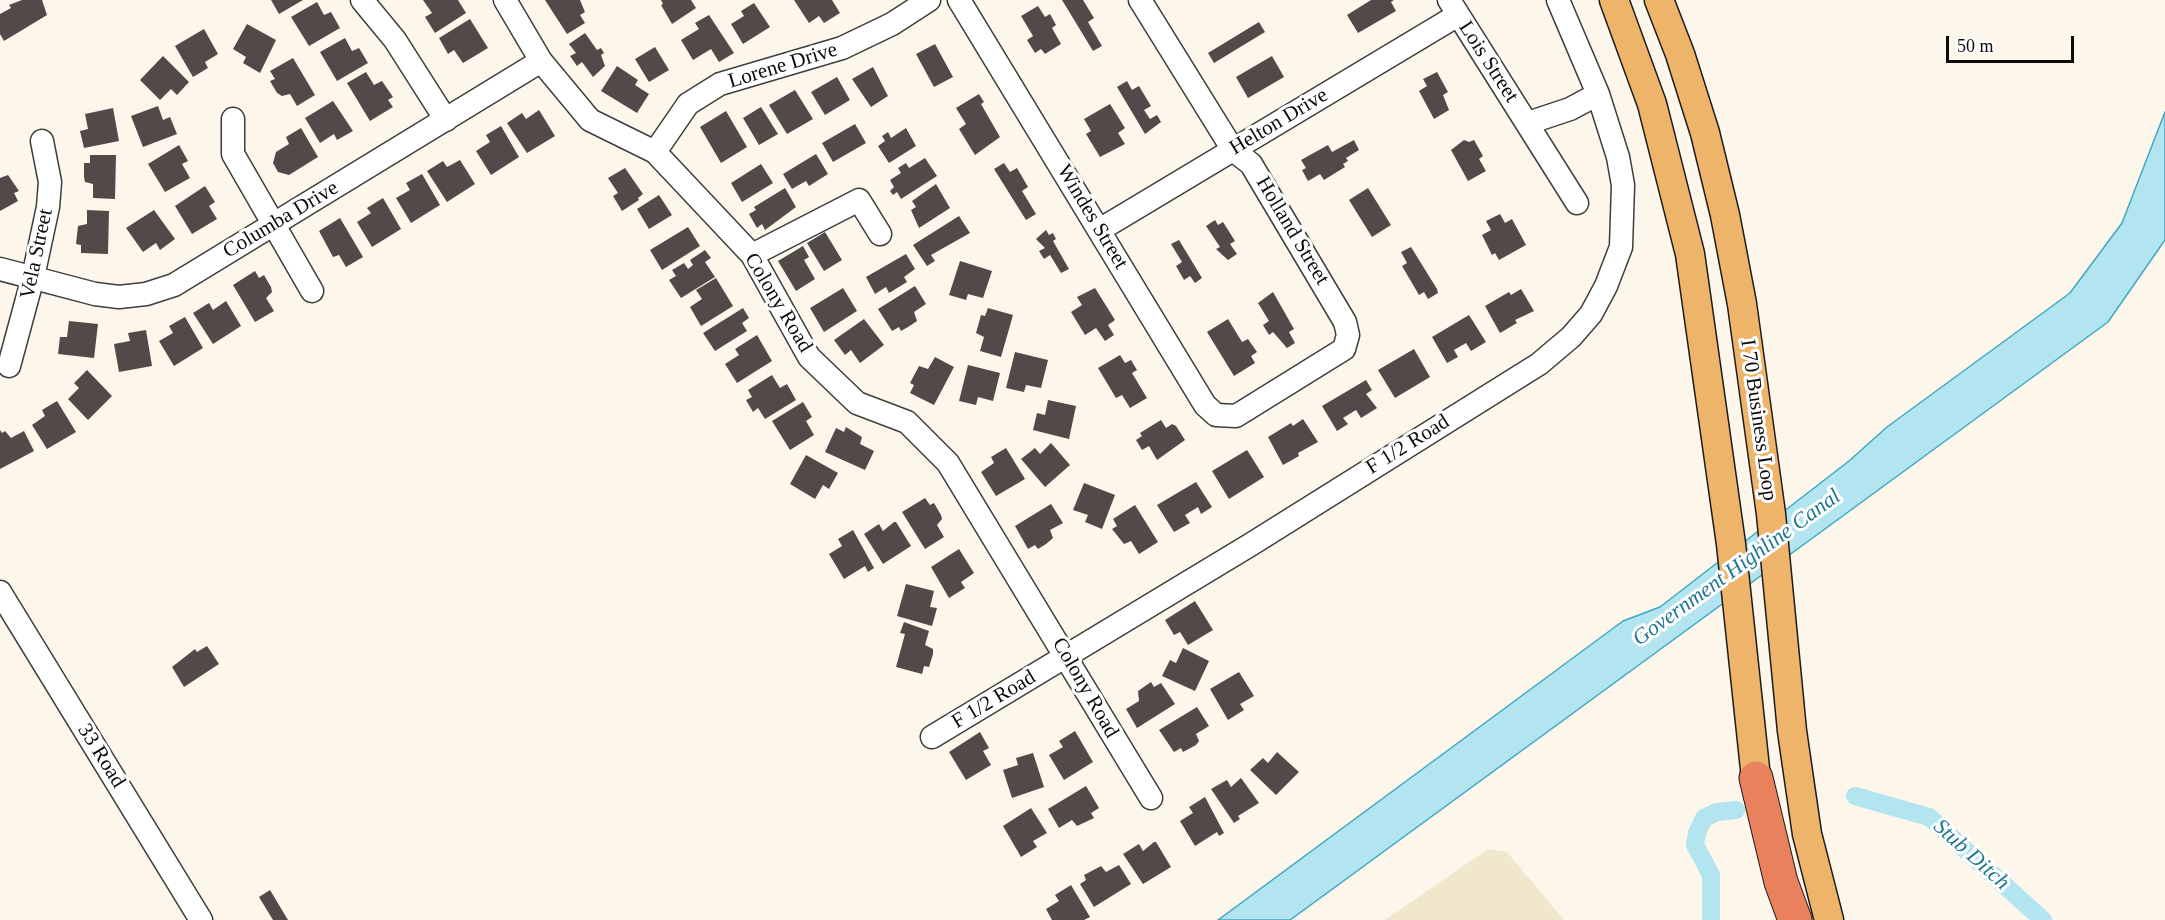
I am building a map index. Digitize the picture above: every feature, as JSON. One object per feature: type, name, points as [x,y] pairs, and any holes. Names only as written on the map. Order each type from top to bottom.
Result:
[{"type":"highway","points":[[1756,778],[1770,920]]},
{"type":"highway","points":[[1756,778],[1781,882],[1795,920]]},
{"type":"main road","name":"I 70 Business Loop","points":[[1614,0],[1652,104],[1690,254],[1731,544],[1756,778]]},
{"type":"main road","name":"I 70 Business Loop","points":[[1659,0],[1694,99],[1725,215],[1742,304],[1771,514],[1792,731],[1807,834],[1829,920]]},
{"type":"street","points":[[362,0],[395,40],[446,120]]},
{"type":"street","name":"Colony Road","points":[[505,0],[540,61],[590,120],[655,152],[752,255],[809,357],[857,403],[907,422],[948,462],[1151,798]]},
{"type":"street","name":"Lorene Drive","points":[[655,152],[688,104],[720,84],[842,48],[892,24],[929,0]]},
{"type":"street","name":"Windes Street","points":[[959,0],[1101,230],[1205,405],[1216,415],[1236,416]]},
{"type":"street","name":"Holland Street","points":[[1140,0],[1233,150],[1251,164],[1346,322],[1348,335],[1344,349],[1236,416]]},
{"type":"street","name":"F 1/2 Road","points":[[932,737],[1539,364],[1571,337],[1591,315],[1606,286],[1621,247],[1623,185],[1618,157],[1598,94],[1558,0]]},
{"type":"street","name":"Helton Drive","points":[[1101,230],[1233,150],[1454,8]]},
{"type":"street","name":"Lois Street","points":[[1454,8],[1577,203]]},
{"type":"street","name":"Columba Drive","points":[[0,268],[107,296],[146,294],[174,285],[540,61]]},
{"type":"street","name":"Lois Street","points":[[1528,123],[1570,109],[1598,94]]},
{"type":"street","points":[[233,119],[233,154],[312,291]]},
{"type":"street","name":"Vela Street","points":[[9,366],[33,277],[48,207],[50,182],[42,141]]},
{"type":"street","points":[[752,255],[859,200],[880,234]]},
{"type":"street","name":"33 Road","points":[[0,592],[201,920]]},
{"type":"shaded area","points":[[1488,849],[1507,852],[1564,920],[1385,920]]},
{"type":"water","name":"Government Highline Canal","points":[[2165,112],[2165,240],[2108,322],[1290,920],[1218,920],[1623,621],[1660,607],[1849,461],[1887,427],[2070,293],[2122,223]]},
{"type":"building","points":[[22,0],[42,0],[47,15],[4,41],[0,34],[0,14],[11,8],[9,5]]},
{"type":"building","points":[[271,0],[303,0],[279,14]]},
{"type":"building","points":[[423,0],[458,0],[466,13],[435,33],[425,17],[432,13]]},
{"type":"building","points":[[545,0],[580,0],[585,12],[580,15],[585,23],[567,34]]},
{"type":"building","points":[[661,0],[691,0],[696,8],[672,24],[661,5],[663,4]]},
{"type":"building","points":[[794,0],[832,0],[840,13],[824,23],[819,16],[809,23]]},
{"type":"building","points":[[1062,0],[1083,0],[1094,18],[1088,22],[1102,46],[1093,51]]},
{"type":"building","points":[[1371,0],[1394,0],[1391,2],[1396,11],[1358,33],[1347,15]]},
{"type":"building","points":[[317,2],[324,15],[331,12],[340,28],[309,46],[291,17]]},
{"type":"building","points":[[754,3],[770,27],[743,44],[731,24],[744,16],[741,11]]},
{"type":"building","points":[[1038,6],[1045,17],[1050,14],[1056,25],[1052,28],[1061,44],[1045,54],[1041,49],[1035,53],[1027,40],[1033,36],[1021,16]]},
{"type":"building","points":[[709,15],[734,53],[719,62],[711,49],[693,60],[681,40],[699,29],[695,23]]},
{"type":"building","points":[[470,19],[488,48],[463,63],[454,50],[448,54],[439,38]]},
{"type":"building","points":[[1259,22],[1265,32],[1214,63],[1208,53]]},
{"type":"building","points":[[247,24],[276,40],[260,73],[243,63],[246,57],[233,49]]},
{"type":"building","points":[[204,29],[218,54],[205,62],[208,68],[193,77],[175,46]]},
{"type":"building","points":[[585,33],[597,50],[601,48],[604,53],[601,55],[605,66],[593,77],[582,62],[577,66],[570,56],[576,53],[569,44]]},
{"type":"building","points":[[345,38],[352,51],[359,48],[368,63],[337,81],[320,52]]},
{"type":"building","points":[[935,44],[953,77],[934,87],[916,54]]},
{"type":"building","points":[[655,47],[669,70],[649,82],[635,59]]},
{"type":"building","points":[[163,56],[189,82],[177,95],[171,89],[160,100],[140,80]]},
{"type":"building","points":[[1272,56],[1284,77],[1248,98],[1236,77]]},
{"type":"building","points":[[293,58],[315,95],[297,106],[290,94],[282,96],[277,93],[270,81],[275,79],[270,71]]},
{"type":"building","points":[[617,66],[638,80],[635,85],[649,94],[637,113],[601,91]]},
{"type":"building","points":[[873,67],[888,96],[871,107],[852,79]]},
{"type":"building","points":[[366,72],[374,85],[382,81],[393,97],[388,100],[393,107],[370,121],[347,83]]},
{"type":"building","points":[[1437,72],[1448,92],[1443,95],[1449,110],[1434,119],[1419,91],[1427,86],[1423,79]]},
{"type":"building","points":[[837,77],[850,100],[825,115],[811,92]]},
{"type":"building","points":[[1127,81],[1132,90],[1139,86],[1151,106],[1144,110],[1150,119],[1157,115],[1161,122],[1145,134],[1117,87]]},
{"type":"building","points":[[795,90],[813,119],[787,134],[769,105]]},
{"type":"building","points":[[979,94],[984,102],[981,104],[1000,137],[975,155],[959,129],[966,124],[956,108]]},
{"type":"building","points":[[333,101],[353,131],[337,140],[334,134],[320,143],[305,118]]},
{"type":"building","points":[[1110,104],[1125,128],[1118,133],[1125,144],[1100,157],[1086,134],[1091,131],[1084,119]]},
{"type":"building","points":[[158,106],[163,120],[170,117],[177,134],[143,147],[131,116]]},
{"type":"building","points":[[761,107],[778,134],[759,145],[743,118]]},
{"type":"building","points":[[113,108],[119,141],[84,148],[80,131],[88,129],[85,114]]},
{"type":"building","points":[[539,110],[555,136],[527,153],[507,123],[522,113],[526,119]]},
{"type":"building","points":[[726,111],[747,147],[721,163],[700,127]]},
{"type":"building","points":[[855,124],[866,143],[833,162],[822,143]]},
{"type":"building","points":[[501,126],[519,157],[491,175],[476,151],[490,142],[486,135]]},
{"type":"building","points":[[301,128],[318,157],[289,175],[278,172],[273,163],[276,152],[289,144],[286,137]]},
{"type":"building","points":[[906,128],[916,146],[889,163],[878,146],[885,141],[882,136],[888,132],[891,138]]},
{"type":"building","points":[[1354,140],[1359,150],[1346,158],[1348,161],[1343,164],[1345,167],[1324,180],[1320,174],[1308,181],[1302,170],[1306,168],[1301,160],[1328,145],[1332,152]]},
{"type":"building","points":[[1464,140],[1469,142],[1474,140],[1483,156],[1479,159],[1486,171],[1468,181],[1451,150]]},
{"type":"building","points":[[179,145],[188,161],[182,164],[190,178],[165,192],[148,164]]},
{"type":"building","points":[[816,154],[828,174],[809,186],[806,181],[792,189],[783,174]]},
{"type":"building","points":[[90,155],[116,155],[115,199],[93,198],[93,184],[85,182],[84,177],[84,163],[90,163]]},
{"type":"building","points":[[925,158],[937,176],[901,199],[897,192],[893,195],[890,191],[894,187],[890,180],[901,173],[898,168],[906,163],[909,168]]},
{"type":"building","points":[[460,160],[475,184],[447,202],[427,171],[443,161],[447,167]]},
{"type":"building","points":[[1004,163],[1010,172],[1017,168],[1028,187],[1022,191],[1036,214],[1026,220],[994,169]]},
{"type":"building","points":[[761,164],[773,183],[742,202],[731,183]]},
{"type":"building","points":[[625,168],[643,194],[638,198],[639,200],[622,211],[613,196],[618,193],[608,178]]},
{"type":"building","points":[[422,174],[440,205],[411,223],[396,198],[410,190],[406,183]]},
{"type":"building","points":[[8,175],[19,191],[14,193],[18,201],[0,211],[0,178]]},
{"type":"building","points":[[936,184],[950,208],[919,228],[911,210],[916,207],[912,201]]},
{"type":"building","points":[[205,186],[215,202],[209,206],[217,219],[192,234],[175,206]]},
{"type":"building","points":[[785,188],[796,207],[765,230],[762,224],[757,228],[749,214],[756,210],[754,207]]},
{"type":"building","points":[[1368,188],[1391,225],[1372,237],[1349,200]]},
{"type":"building","points":[[659,195],[672,215],[649,229],[637,209]]},
{"type":"building","points":[[383,198],[401,229],[372,247],[357,222],[371,213],[367,208]]},
{"type":"building","points":[[87,210],[109,211],[108,254],[81,253],[81,245],[76,244],[78,226],[87,224]]},
{"type":"building","points":[[154,210],[175,239],[160,250],[156,243],[143,252],[126,228]]},
{"type":"building","points":[[1500,214],[1505,223],[1512,219],[1526,245],[1499,260],[1495,253],[1492,255],[1482,235],[1491,230],[1486,221]]},
{"type":"building","points":[[959,216],[970,233],[931,255],[935,261],[927,266],[913,245]]},
{"type":"building","points":[[340,218],[363,257],[346,267],[339,255],[333,257],[319,231]]},
{"type":"building","points":[[1215,220],[1218,225],[1223,222],[1235,241],[1230,244],[1237,254],[1228,260],[1216,249],[1220,247],[1206,226]]},
{"type":"building","points":[[688,227],[700,246],[662,270],[650,250]]},
{"type":"building","points":[[1046,230],[1049,235],[1053,233],[1056,239],[1053,241],[1069,269],[1061,273],[1050,255],[1044,259],[1039,251],[1045,248],[1036,239]]},
{"type":"building","points":[[825,232],[842,260],[824,271],[807,243]]},
{"type":"building","points":[[1179,240],[1202,278],[1195,283],[1190,276],[1184,280],[1176,266],[1182,262],[1171,244]]},
{"type":"building","points":[[803,246],[809,257],[804,260],[815,279],[796,291],[778,261]]},
{"type":"building","points":[[1411,247],[1437,289],[1438,293],[1428,299],[1424,292],[1419,295],[1402,266],[1407,263],[1401,252]]},
{"type":"building","points":[[705,250],[711,258],[705,262],[715,277],[681,298],[669,280],[676,276],[672,270],[684,263],[688,269],[693,265],[690,260]]},
{"type":"building","points":[[906,254],[915,269],[904,277],[907,282],[889,293],[886,287],[875,294],[866,277]]},
{"type":"building","points":[[960,261],[992,271],[983,298],[968,294],[966,300],[949,295]]},
{"type":"building","points":[[255,271],[259,278],[264,275],[271,287],[272,292],[266,298],[274,311],[255,322],[233,285]]},
{"type":"building","points":[[716,278],[733,306],[701,326],[690,307],[702,299],[696,290]]},
{"type":"building","points":[[915,286],[926,304],[914,312],[917,321],[901,331],[899,327],[892,331],[878,309]]},
{"type":"building","points":[[843,288],[857,311],[824,332],[810,308]]},
{"type":"building","points":[[1095,288],[1115,320],[1108,325],[1114,335],[1105,341],[1096,328],[1085,335],[1071,312],[1082,305],[1077,297]]},
{"type":"building","points":[[1521,289],[1534,311],[1515,320],[1517,323],[1500,333],[1485,306],[1509,292],[1511,295]]},
{"type":"building","points":[[1273,292],[1294,329],[1289,332],[1295,343],[1287,348],[1273,332],[1269,335],[1263,325],[1269,321],[1258,303]]},
{"type":"building","points":[[226,301],[241,326],[213,344],[193,313],[209,303],[213,310]]},
{"type":"building","points":[[743,308],[749,318],[742,323],[747,331],[715,351],[703,333]]},
{"type":"building","points":[[988,308],[1013,315],[1001,357],[980,351],[984,337],[976,333],[981,315],[985,316]]},
{"type":"building","points":[[1469,315],[1486,342],[1471,351],[1466,343],[1454,350],[1458,357],[1447,363],[1432,337]]},
{"type":"building","points":[[185,317],[203,348],[174,366],[159,341],[173,333],[169,326]]},
{"type":"building","points":[[864,319],[884,345],[860,363],[851,350],[845,355],[834,340]]},
{"type":"building","points":[[1228,319],[1242,342],[1248,339],[1257,352],[1251,356],[1255,363],[1234,376],[1207,332]]},
{"type":"building","points":[[69,321],[98,324],[94,358],[58,354],[60,337],[67,337]]},
{"type":"building","points":[[146,330],[152,366],[119,372],[114,344],[130,341],[128,333]]},
{"type":"building","points":[[757,335],[772,361],[737,383],[725,364],[739,355],[735,349]]},
{"type":"building","points":[[1414,349],[1430,377],[1395,398],[1378,370]]},
{"type":"building","points":[[1015,352],[1048,360],[1041,388],[1026,385],[1024,392],[1006,388]]},
{"type":"building","points":[[1120,355],[1125,363],[1131,360],[1137,370],[1132,373],[1147,398],[1130,408],[1122,395],[1116,398],[1098,368]]},
{"type":"building","points":[[935,357],[954,367],[934,405],[910,393],[914,385],[910,383],[919,366],[928,369]]},
{"type":"building","points":[[968,365],[1000,373],[993,401],[978,397],[976,405],[959,401]]},
{"type":"building","points":[[87,370],[112,396],[88,420],[68,399],[79,388],[74,383]]},
{"type":"building","points":[[772,375],[780,388],[787,384],[796,400],[765,419],[758,408],[753,412],[746,400],[752,397],[748,390]]},
{"type":"building","points":[[1366,380],[1372,390],[1366,394],[1377,408],[1361,418],[1356,410],[1343,418],[1348,424],[1337,431],[1322,406]]},
{"type":"building","points":[[1048,400],[1076,406],[1069,439],[1033,430],[1037,413],[1045,415]]},
{"type":"building","points":[[57,401],[76,432],[47,449],[32,425],[45,416],[42,410]]},
{"type":"building","points":[[803,402],[812,417],[806,421],[814,435],[790,450],[772,421]]},
{"type":"building","points":[[1303,419],[1318,442],[1283,465],[1268,437],[1291,423],[1293,426]]},
{"type":"building","points":[[1161,420],[1166,428],[1172,424],[1176,426],[1185,440],[1157,460],[1149,446],[1142,450],[1136,440],[1142,436],[1140,433]]},
{"type":"building","points":[[846,427],[862,437],[860,444],[874,451],[865,470],[825,452],[836,428],[844,432]]},
{"type":"building","points":[[0,430],[2,433],[5,431],[11,438],[24,431],[34,451],[0,469]]},
{"type":"building","points":[[1051,443],[1070,465],[1045,487],[1021,459],[1035,448],[1040,454]]},
{"type":"building","points":[[1006,448],[1025,479],[996,496],[981,472],[994,463],[991,457]]},
{"type":"building","points":[[1247,450],[1264,477],[1229,499],[1212,471]]},
{"type":"building","points":[[806,455],[838,473],[829,489],[823,485],[815,499],[790,484]]},
{"type":"building","points":[[1196,482],[1212,507],[1201,514],[1198,507],[1185,515],[1190,523],[1174,532],[1157,505]]},
{"type":"building","points":[[1084,483],[1115,495],[1102,529],[1085,522],[1088,515],[1073,510]]},
{"type":"building","points":[[925,498],[930,505],[934,503],[941,515],[942,519],[937,525],[944,537],[925,549],[902,512]]},
{"type":"building","points":[[1051,504],[1063,523],[1050,530],[1053,538],[1046,544],[1038,549],[1035,545],[1028,549],[1015,526]]},
{"type":"building","points":[[1135,505],[1158,542],[1139,554],[1131,541],[1124,544],[1112,529],[1117,526],[1113,519]]},
{"type":"building","points":[[894,522],[911,546],[883,564],[864,534],[879,524],[883,531]]},
{"type":"building","points":[[853,530],[874,568],[868,572],[865,566],[844,579],[829,554],[842,546],[838,539]]},
{"type":"building","points":[[959,549],[974,573],[961,582],[965,588],[949,598],[931,567]]},
{"type":"building","points":[[906,584],[934,591],[930,607],[937,608],[932,626],[897,616]]},
{"type":"building","points":[[1195,601],[1213,630],[1188,645],[1180,632],[1174,635],[1165,620]]},
{"type":"building","points":[[904,622],[929,631],[925,645],[933,649],[933,654],[929,667],[924,666],[922,674],[896,667],[905,634],[900,633]]},
{"type":"building","points":[[207,646],[219,664],[184,687],[172,667],[195,649],[197,652]]},
{"type":"building","points":[[1183,648],[1209,661],[1195,691],[1162,676],[1170,660],[1176,663]]},
{"type":"building","points":[[1239,672],[1254,696],[1240,704],[1244,710],[1228,720],[1210,689]]},
{"type":"building","points":[[1151,682],[1154,687],[1161,683],[1175,704],[1137,728],[1126,709],[1139,701],[1138,691]]},
{"type":"building","points":[[1197,707],[1209,726],[1196,734],[1199,741],[1196,745],[1183,752],[1181,748],[1174,752],[1159,730]]},
{"type":"building","points":[[1075,731],[1093,762],[1064,780],[1049,755],[1063,747],[1059,741]]},
{"type":"building","points":[[980,732],[989,748],[983,751],[991,765],[966,780],[949,752]]},
{"type":"building","points":[[1277,752],[1299,772],[1276,795],[1250,770],[1263,758],[1268,763]]},
{"type":"building","points":[[1033,753],[1044,787],[1012,798],[1003,770],[1018,765],[1016,758]]},
{"type":"building","points":[[1241,778],[1259,803],[1238,816],[1240,819],[1234,823],[1211,789],[1227,780],[1231,787]]},
{"type":"building","points":[[1086,786],[1099,808],[1091,813],[1094,818],[1077,826],[1072,820],[1059,828],[1048,809]]},
{"type":"building","points":[[1205,797],[1224,833],[1219,836],[1217,832],[1195,846],[1180,821],[1193,813],[1189,807]]},
{"type":"building","points":[[1031,808],[1047,833],[1033,841],[1037,847],[1021,857],[1003,826]]},
{"type":"building","points":[[1154,842],[1171,867],[1143,884],[1123,854],[1139,844],[1143,851]]},
{"type":"building","points":[[1119,865],[1131,884],[1094,907],[1080,884],[1086,880],[1084,875],[1101,866],[1106,872]]},
{"type":"building","points":[[1071,885],[1090,917],[1084,920],[1052,920],[1046,909],[1059,901],[1055,895]]},
{"type":"building","points":[[270,890],[288,920],[273,920],[259,897]]},
{"type":"waterway","name":"Stub Ditch","points":[[1855,796],[1929,817],[2043,920]]},
{"type":"waterway","name":"Stub Ditch","points":[[1711,920],[1711,875],[1695,845],[1697,833],[1704,818],[1717,812],[1736,810]]}]
